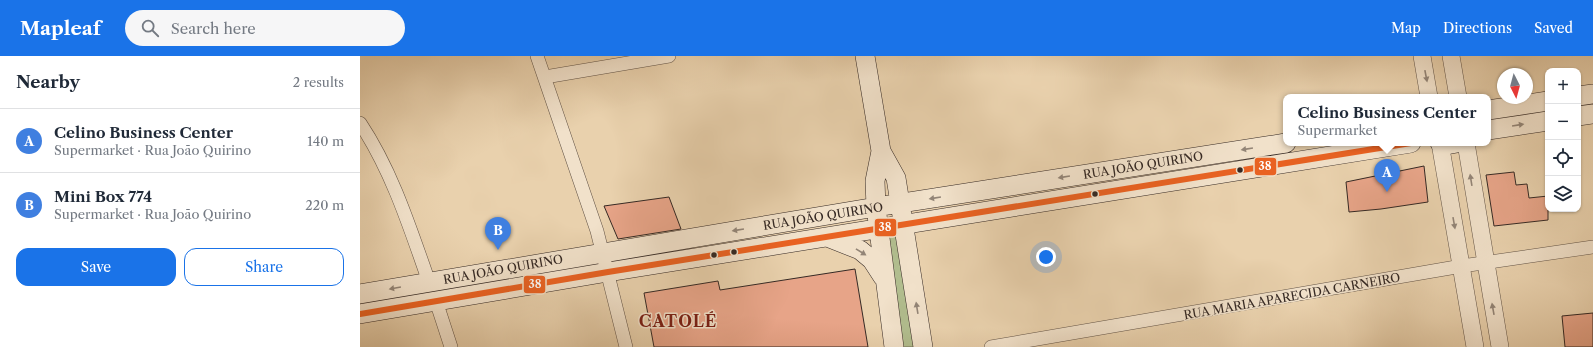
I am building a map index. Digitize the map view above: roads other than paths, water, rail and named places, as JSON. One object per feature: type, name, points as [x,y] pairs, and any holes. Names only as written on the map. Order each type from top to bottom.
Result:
[{"type":"main road","points":[[865,56],[881,151],[896,178],[923,347]]},
{"type":"main road","points":[[1581,96],[1593,94]]},
{"type":"main road","points":[[1491,110],[1545,101]]},
{"type":"main road","points":[[1581,116],[1593,114]]},
{"type":"main road","points":[[1491,130],[1545,121]]},
{"type":"main road","name":"RUA JOÃO QUIRINO","points":[[360,294],[602,252],[900,203],[1283,143]]},
{"type":"main road","name":"RUA JOÃO QUIRINO","points":[[360,314],[608,272],[1391,146]]},
{"type":"main road","points":[[881,151],[875,181],[876,207],[894,347]]},
{"type":"main road","points":[[826,237],[860,250],[872,260],[885,281]]},
{"type":"street","points":[[537,56],[602,252],[626,347]]},
{"type":"street","points":[[545,77],[669,56]]},
{"type":"street","points":[[1422,56],[1428,94]]},
{"type":"street","points":[[1452,56],[1458,94]]},
{"type":"street","points":[[360,123],[374,144],[405,215],[429,282]]},
{"type":"street","points":[[1441,146],[1475,347]]},
{"type":"street","points":[[1466,146],[1500,347]]},
{"type":"street","name":"RUA MARIA APARECIDA CARNEIRO","points":[[991,347],[1462,266],[1485,264],[1593,247]]},
{"type":"street","points":[[436,301],[451,347]]},
{"type":"place","name":"Celino Business Center","points":[[1387,192]]},
{"type":"place","name":"Mini Box 774","points":[[498,250]]},
{"type":"district","name":"CATOLÉ","points":[[678,321]]}]
